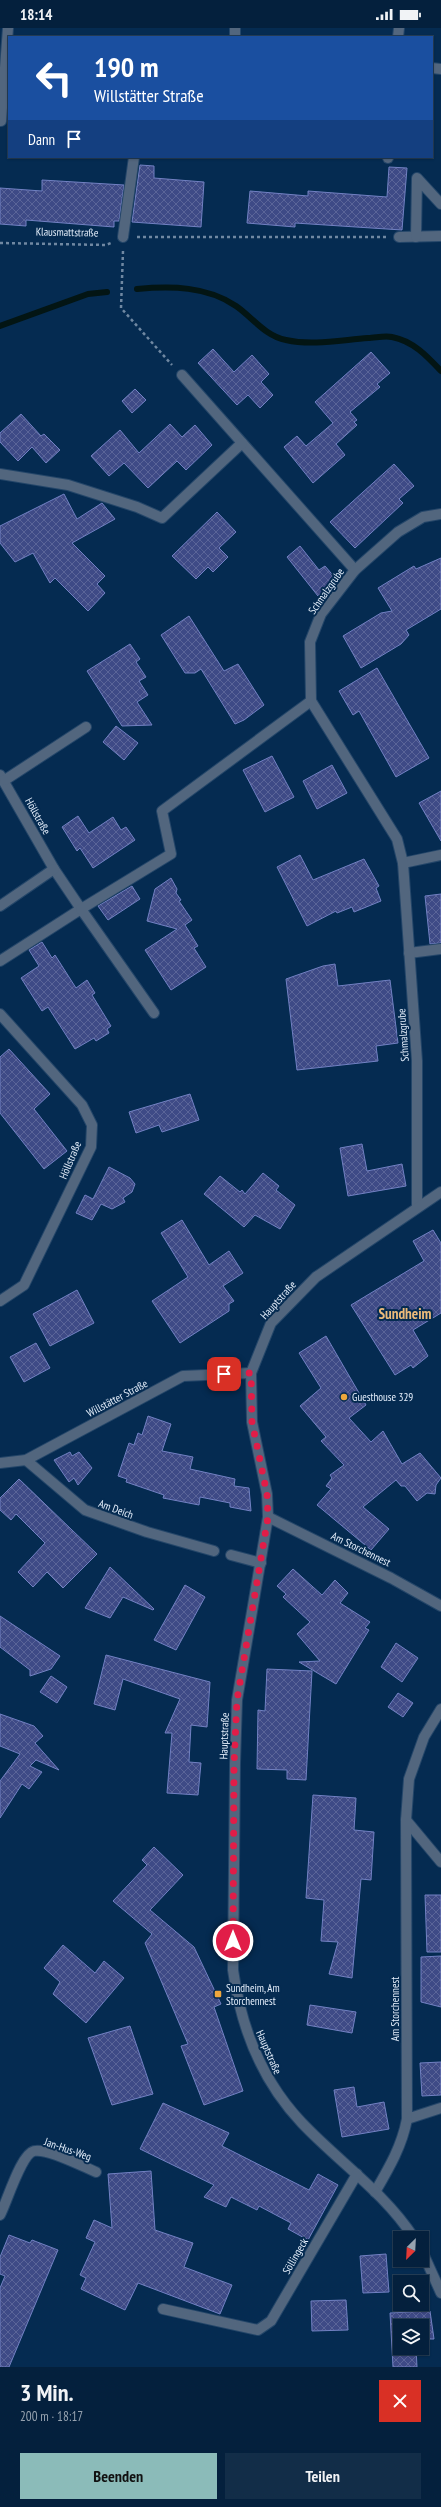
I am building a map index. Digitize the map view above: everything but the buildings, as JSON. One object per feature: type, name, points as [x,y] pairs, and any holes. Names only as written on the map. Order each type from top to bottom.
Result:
[{"type":"street","points":[[3,122],[8,28]]},
{"type":"street","points":[[123,237],[134,158]]},
{"type":"street","points":[[416,237],[417,178],[441,204]]},
{"type":"street","points":[[399,237],[441,236]]},
{"type":"street","name":"Schmalzgrube","points":[[182,375],[355,570]]},
{"type":"street","points":[[0,474],[68,485],[137,507],[162,518],[242,443]]},
{"type":"street","name":"Schmalzgrube","points":[[418,1206],[417,1061],[403,863],[397,839],[311,701],[310,642],[321,614],[355,570],[398,532],[423,517],[441,514]]},
{"type":"street","points":[[0,961],[81,909],[172,854],[162,811],[311,701]]},
{"type":"street","points":[[2,778],[86,727]]},
{"type":"street","name":"Höllstraße","points":[[2,778],[54,869],[154,1013]]},
{"type":"street","points":[[403,863],[441,855]]},
{"type":"street","points":[[0,906],[54,869]]},
{"type":"street","points":[[409,953],[441,949]]},
{"type":"street","name":"Höllstraße","points":[[0,1014],[82,1105],[92,1125],[91,1147],[24,1285],[0,1301]]},
{"type":"street","name":"Hauptstraße","points":[[409,2231],[402,2221],[375,2192],[302,2123],[270,2083],[252,2049],[236,1992],[233,1970],[234,1764],[237,1700],[245,1645],[261,1563],[268,1517],[267,1494],[252,1422],[251,1373],[270,1323],[316,1277],[418,1206],[441,1192]]},
{"type":"street","name":"Willstätter Straße","points":[[0,1463],[26,1460],[183,1376],[251,1373]]},
{"type":"street","name":"Am Deich","points":[[26,1460],[85,1510],[147,1532],[214,1550]]},
{"type":"street","name":"Am Storchennest","points":[[268,1517],[391,1578],[441,1606]]},
{"type":"street","points":[[231,1555],[261,1563]]},
{"type":"street","name":"Am Storchennest","points":[[375,2192],[393,2162],[401,2142],[407,2119],[406,1820],[409,1779],[424,1737],[441,1709]]},
{"type":"street","points":[[406,1820],[441,1862]]},
{"type":"street","points":[[407,2119],[441,2108]]},
{"type":"street","name":"Jan-Hus-Weg","points":[[0,2215],[25,2158],[33,2151],[43,2151],[96,2172]]},
{"type":"street","name":"Söllingeck","points":[[163,2309],[241,2328],[258,2330],[271,2321],[357,2174]]},
{"type":"street","points":[[429,2266],[441,2293]]},
{"type":"path","points":[[182,375],[121,308],[123,237],[399,237]]},
{"type":"path","name":"Klausmattstraße","points":[[0,243],[106,245],[123,237]]},
{"type":"waterway","points":[[137,289],[176,288],[213,294],[225,299],[242,310],[259,326],[272,335],[296,342],[316,343],[386,336],[400,339],[419,350],[441,371]]},
{"type":"waterway","points":[[0,326],[88,294],[107,292]]},
{"type":"place","name":"Guesthouse 329","points":[[344,1397]]},
{"type":"place","name":"Sundheim, Am Storchennest","points":[[218,1994]]},
{"type":"district","name":"Sundheim","points":[[405,1314]]},
{"type":"route","points":[[224,1374],[251,1373],[252,1422],[267,1494],[268,1517],[259,1578],[245,1645],[237,1700],[234,1764],[233,1941]]}]
